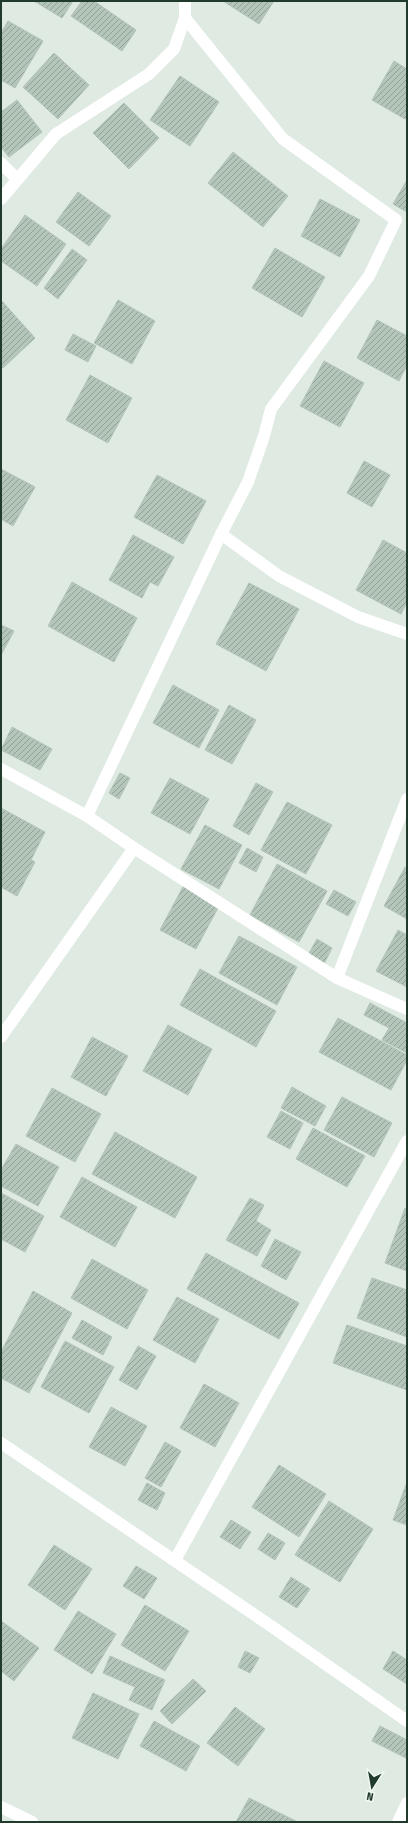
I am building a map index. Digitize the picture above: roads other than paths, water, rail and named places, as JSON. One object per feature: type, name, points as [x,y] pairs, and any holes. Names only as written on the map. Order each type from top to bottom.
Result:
[{"type":"street","points":[[1,199],[56,134],[149,74],[174,49],[185,18],[185,1]]},
{"type":"street","points":[[87,816],[221,534],[248,482],[264,436],[271,409],[369,276],[396,220],[283,138],[185,18]]},
{"type":"street","points":[[1,163],[17,179]]},
{"type":"street","points":[[221,534],[279,576],[358,617],[407,634]]},
{"type":"street","points":[[1,769],[87,816],[134,848],[337,978],[407,1009]]},
{"type":"street","points":[[337,978],[407,799]]},
{"type":"street","points":[[1,1037],[134,848]]},
{"type":"street","points":[[175,1560],[407,1142]]},
{"type":"street","points":[[1,1443],[175,1560],[407,1721]]},
{"type":"street","points":[[398,1822],[407,1802]]},
{"type":"street","points":[[1,1807],[32,1822]]}]
